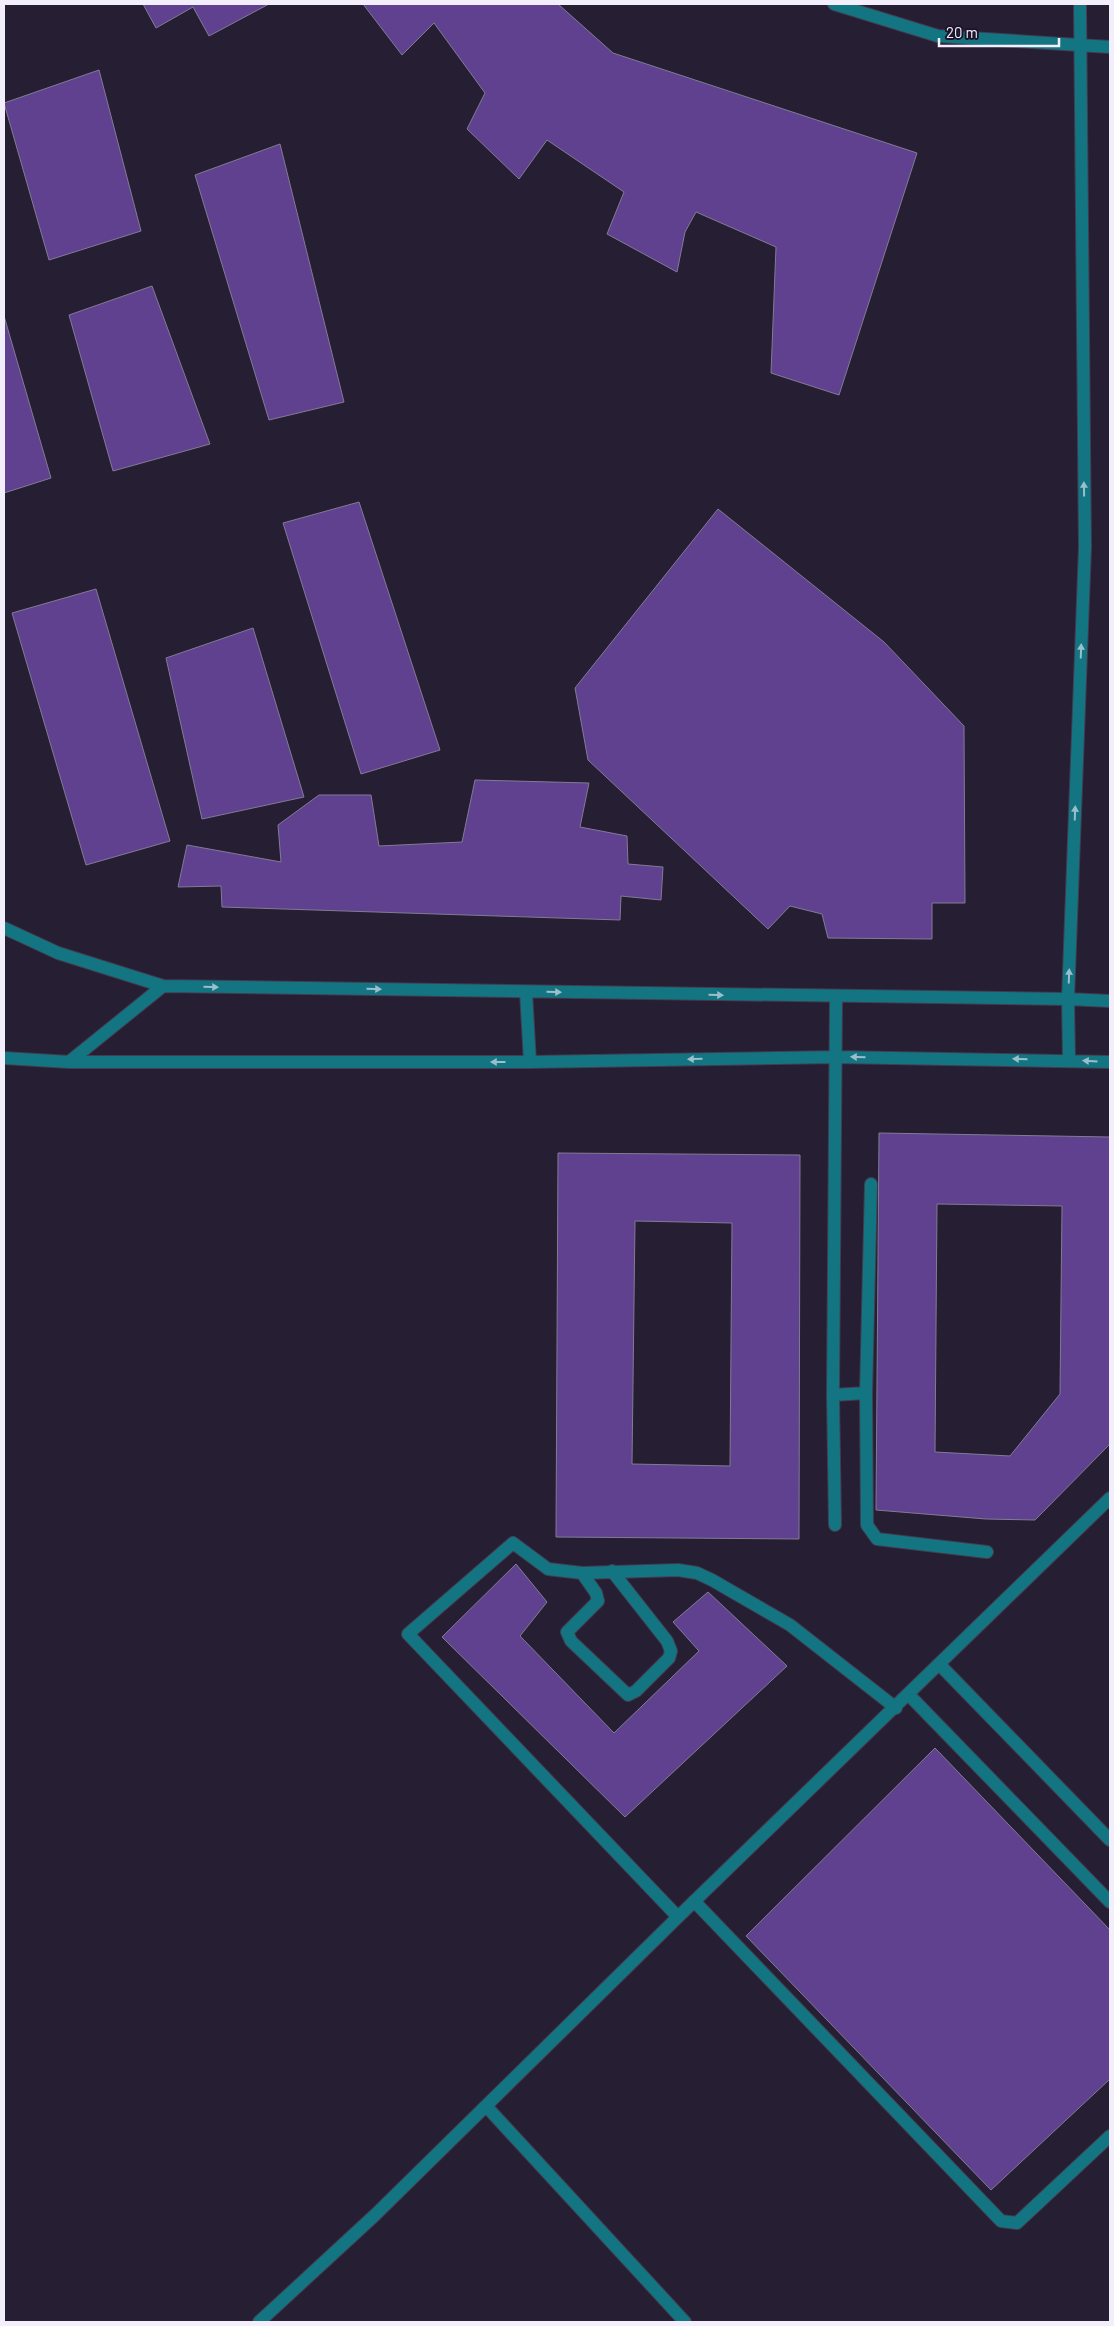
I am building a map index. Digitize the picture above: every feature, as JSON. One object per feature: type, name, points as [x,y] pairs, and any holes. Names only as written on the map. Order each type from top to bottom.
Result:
[{"type":"street","points":[[834,4],[938,36],[1110,47]]},
{"type":"street","points":[[1069,1060],[1068,999],[1085,547],[1080,4]]},
{"type":"street","points":[[4,928],[58,953],[162,986],[1068,999],[1110,1002]]},
{"type":"street","points":[[69,1062],[162,986]]},
{"type":"street","points":[[526,992],[530,1062]]},
{"type":"street","points":[[835,1525],[833,1395],[836,996]]},
{"type":"street","points":[[4,1058],[69,1062],[530,1062],[835,1057],[1110,1062]]},
{"type":"street","points":[[871,1184],[866,1393],[867,1525],[877,1540],[987,1552]]},
{"type":"street","points":[[833,1395],[866,1393]]},
{"type":"street","points":[[259,2322],[375,2216],[694,1901],[896,1708],[1110,1498]]},
{"type":"street","points":[[678,1917],[408,1634],[513,1543],[548,1569],[582,1572],[678,1570],[696,1573],[712,1580],[790,1625],[896,1708]]},
{"type":"street","points":[[582,1572],[596,1593],[598,1601],[567,1632],[572,1641],[628,1694],[636,1691],[669,1658],[671,1651],[667,1640],[612,1571]]},
{"type":"street","points":[[940,1665],[1110,1840]]},
{"type":"street","points":[[909,1695],[1110,1902]]},
{"type":"street","points":[[694,1901],[1002,2221],[1017,2222],[1110,2136]]},
{"type":"street","points":[[486,2106],[685,2322]]},
{"type":"building","points":[[143,4],[269,4],[209,36],[193,7],[156,28]]},
{"type":"building","points":[[363,4],[558,4],[613,53],[917,153],[839,395],[771,373],[776,247],[696,212],[685,232],[677,272],[607,234],[624,192],[547,140],[519,179],[467,129],[485,93],[434,23],[402,55]]},
{"type":"building","points":[[99,70],[141,231],[49,260],[4,103]]},
{"type":"building","points":[[280,144],[344,402],[269,420],[195,175]]},
{"type":"building","points":[[152,286],[210,444],[113,471],[69,315]]},
{"type":"building","points":[[4,316],[51,478],[4,493]]},
{"type":"building","points":[[359,502],[440,750],[361,774],[283,523]]},
{"type":"building","points":[[718,509],[884,642],[964,726],[965,903],[932,903],[932,939],[828,938],[822,914],[790,906],[768,929],[588,760],[575,688]]},
{"type":"building","points":[[96,589],[170,841],[86,865],[12,613]]},
{"type":"building","points":[[253,628],[304,797],[202,819],[166,658]]},
{"type":"building","points":[[475,780],[589,783],[580,827],[627,836],[628,864],[663,867],[661,900],[621,896],[620,920],[222,907],[221,886],[178,887],[187,845],[281,862],[278,825],[319,795],[371,795],[379,846],[462,842]]},
{"type":"building","points":[[879,1133],[1110,1137],[1110,1444],[1035,1520],[986,1519],[876,1510]],"holes":[[[937,1204],[1062,1206],[1060,1394],[1010,1456],[935,1452]]]},
{"type":"building","points":[[558,1153],[800,1155],[799,1539],[556,1537]],"holes":[[[635,1221],[732,1223],[730,1466],[632,1464]]]},
{"type":"building","points":[[516,1564],[547,1602],[520,1636],[614,1733],[699,1651],[673,1622],[708,1592],[787,1666],[625,1817],[442,1637]]},
{"type":"building","points":[[935,1748],[1110,1930],[1110,2079],[991,2190],[746,1936]]}]
